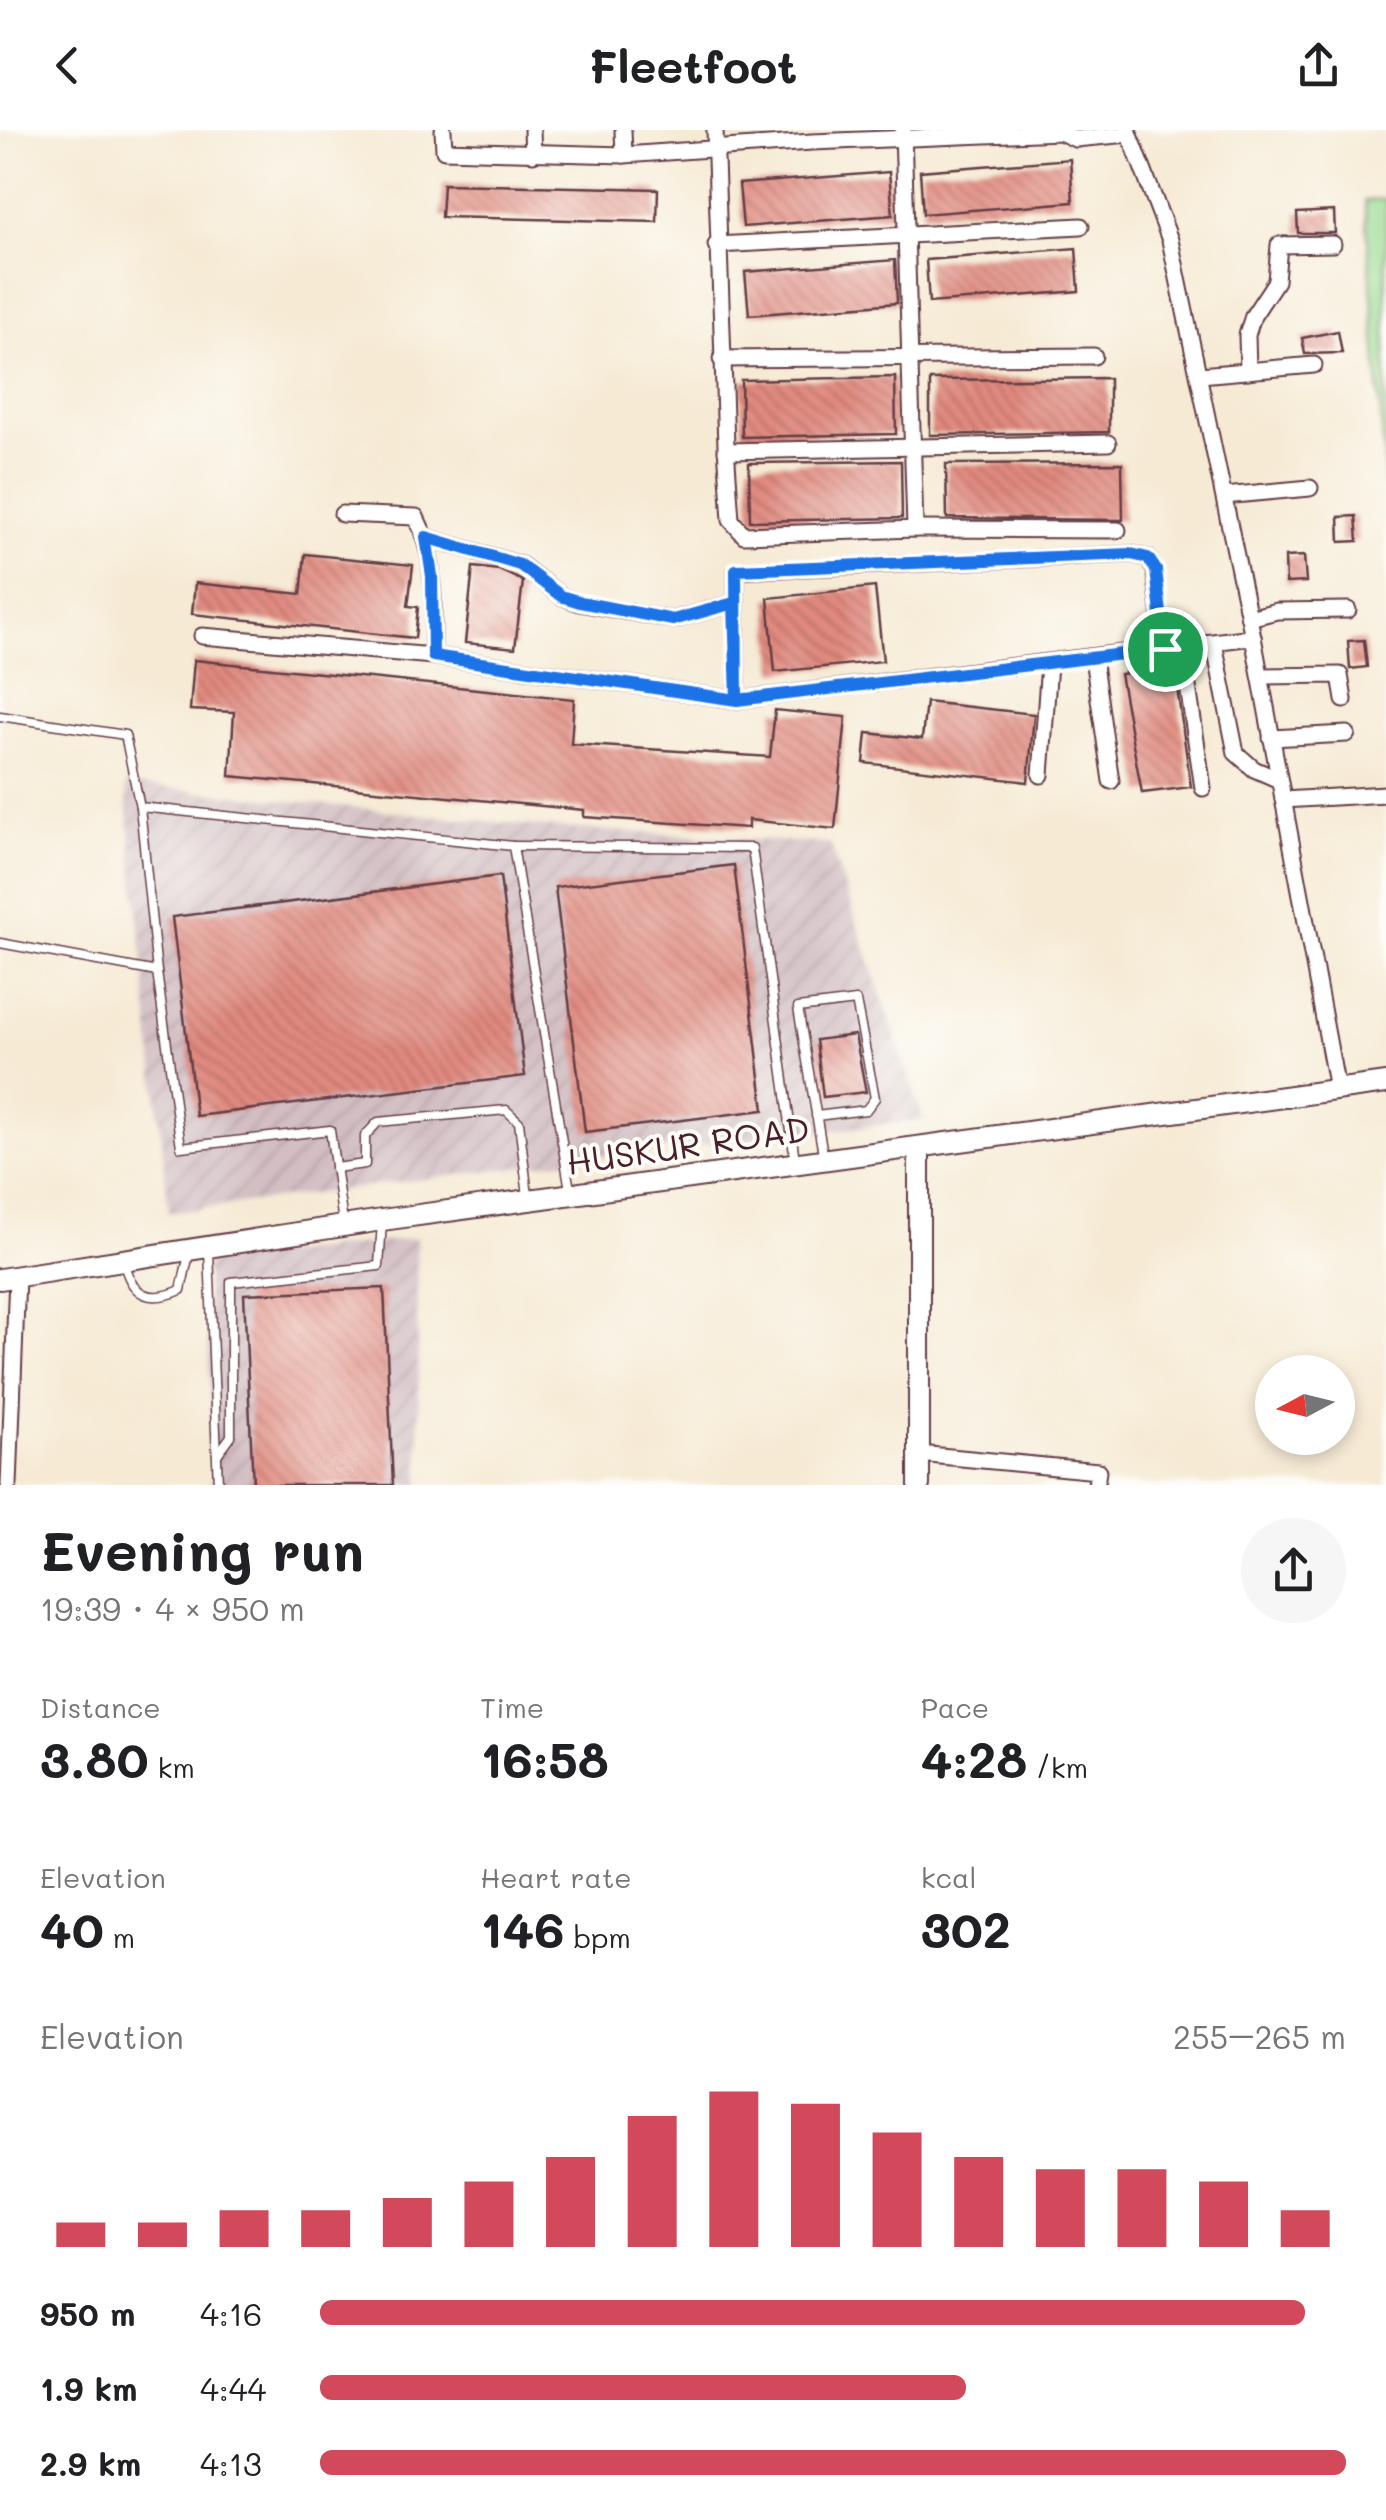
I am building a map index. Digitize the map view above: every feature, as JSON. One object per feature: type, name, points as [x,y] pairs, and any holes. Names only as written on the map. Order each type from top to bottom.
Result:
[{"type":"street","points":[[443,130],[444,150],[624,155],[716,152],[811,136],[1061,131],[1075,140],[1129,132],[1170,240],[1200,375],[1336,1089]]},
{"type":"street","points":[[532,130],[534,154]]},
{"type":"street","points":[[622,130],[624,155]]},
{"type":"street","points":[[715,130],[726,451],[731,520],[744,535],[915,529],[1118,530]]},
{"type":"street","points":[[903,134],[915,529]]},
{"type":"street","points":[[716,245],[1082,226]]},
{"type":"street","points":[[1248,371],[1247,336],[1253,316],[1276,281],[1279,244],[1333,244]]},
{"type":"street","points":[[721,359],[1094,356]]},
{"type":"street","points":[[1200,375],[1314,365]]},
{"type":"street","points":[[726,451],[1108,443]]},
{"type":"street","points":[[1224,496],[1310,488]]},
{"type":"street","points":[[342,514],[416,517],[426,537],[432,576],[433,656]]},
{"type":"street","points":[[426,537],[520,565],[561,596],[580,602],[673,620],[734,603]]},
{"type":"street","points":[[737,700],[736,570],[1131,554],[1148,558],[1156,570],[1165,649]]},
{"type":"street","points":[[1249,618],[1277,612],[1348,610]]},
{"type":"street","points":[[202,636],[433,656],[737,700],[1253,638]]},
{"type":"street","points":[[1214,643],[1236,754],[1279,780]]},
{"type":"street","points":[[1182,646],[1203,788]]},
{"type":"street","points":[[1092,658],[1111,782]]},
{"type":"street","points":[[1041,776],[1050,663]]},
{"type":"street","points":[[1260,676],[1340,675],[1344,700]]},
{"type":"street","points":[[1271,738],[1347,734]]},
{"type":"street","points":[[1283,800],[1386,794]]},
{"type":"street","name":"HUSKUR ROAD","points":[[8,1278],[382,1220],[1386,1083]]},
{"type":"street","points":[[919,1146],[919,1485]]},
{"type":"street","points":[[8,1278],[9,1485]]},
{"type":"street","points":[[919,1454],[1098,1471],[1096,1485]]},
{"type":"lane","points":[[0,716],[125,735],[140,807],[181,1147],[330,1130],[343,1226]]},
{"type":"lane","points":[[140,807],[513,846],[752,848],[795,1164]]},
{"type":"lane","points":[[513,846],[571,1194]]},
{"type":"lane","points":[[0,943],[157,972]]},
{"type":"lane","points":[[816,1116],[866,1110],[875,1098],[856,1001],[798,1008],[816,1116],[824,1160]]},
{"type":"lane","points":[[335,1168],[365,1164],[365,1136],[378,1122],[506,1110],[519,1122],[529,1200]]},
{"type":"lane","points":[[217,1455],[231,1436],[231,1282],[379,1266],[382,1220]]},
{"type":"lane","points":[[199,1248],[218,1485]]},
{"type":"lane","points":[[123,1260],[132,1287],[143,1296],[161,1299],[181,1290],[199,1248]]},
{"type":"shaded area","points":[[125,784],[532,826],[830,844],[924,1120],[585,1158],[169,1213]]},
{"type":"shaded area","points":[[416,1238],[420,1485],[212,1485],[206,1263]]},
{"type":"green space","points":[[1386,199],[1386,488],[1365,201]]},
{"type":"building","points":[[1070,159],[1073,202],[923,214],[920,171]]},
{"type":"building","points":[[889,172],[893,215],[743,227],[739,184]]},
{"type":"building","points":[[443,184],[658,189],[657,222],[441,217]]},
{"type":"building","points":[[1334,211],[1335,233],[1298,233],[1297,213]]},
{"type":"building","points":[[1076,248],[1079,291],[929,303],[926,260]]},
{"type":"building","points":[[895,260],[897,303],[749,315],[745,272]]},
{"type":"building","points":[[1338,331],[1342,353],[1305,354],[1302,338]]},
{"type":"building","points":[[895,377],[896,434],[742,437],[741,380]]},
{"type":"building","points":[[1109,378],[1109,432],[930,435],[930,380]]},
{"type":"building","points":[[901,461],[902,518],[750,521],[749,463]]},
{"type":"building","points":[[1122,463],[1123,520],[947,518],[946,464]]},
{"type":"building","points":[[1356,516],[1358,541],[1340,542],[1339,517]]},
{"type":"building","points":[[305,554],[413,565],[408,606],[418,607],[415,638],[192,614],[195,583],[301,594]]},
{"type":"building","points":[[1304,556],[1306,582],[1286,583],[1285,557]]},
{"type":"building","points":[[473,567],[499,570],[523,581],[515,648],[465,643]]},
{"type":"building","points":[[875,587],[883,661],[775,672],[768,598]]},
{"type":"building","points":[[1364,640],[1367,667],[1350,669],[1348,641]]},
{"type":"building","points":[[194,660],[574,699],[571,744],[770,757],[775,710],[846,717],[835,829],[748,820],[748,828],[584,817],[584,810],[230,776],[234,712],[190,710]]},
{"type":"building","points":[[1174,667],[1191,787],[1142,793],[1120,674]]},
{"type":"building","points":[[926,702],[1034,714],[1028,782],[864,763],[867,733],[922,739]]},
{"type":"building","points":[[734,865],[764,1110],[585,1132],[555,887]]},
{"type":"building","points":[[500,876],[525,1076],[196,1116],[172,917]]},
{"type":"building","points":[[855,1035],[866,1092],[823,1097],[816,1040]]},
{"type":"building","points":[[384,1288],[393,1485],[253,1485],[244,1294]]},
{"type":"route","points":[[1165,649],[737,700],[734,603],[694,618],[673,620],[580,602],[561,596],[520,565],[426,537],[432,576],[433,656],[737,700],[736,570],[1131,554],[1148,558],[1156,570],[1165,649]]}]
